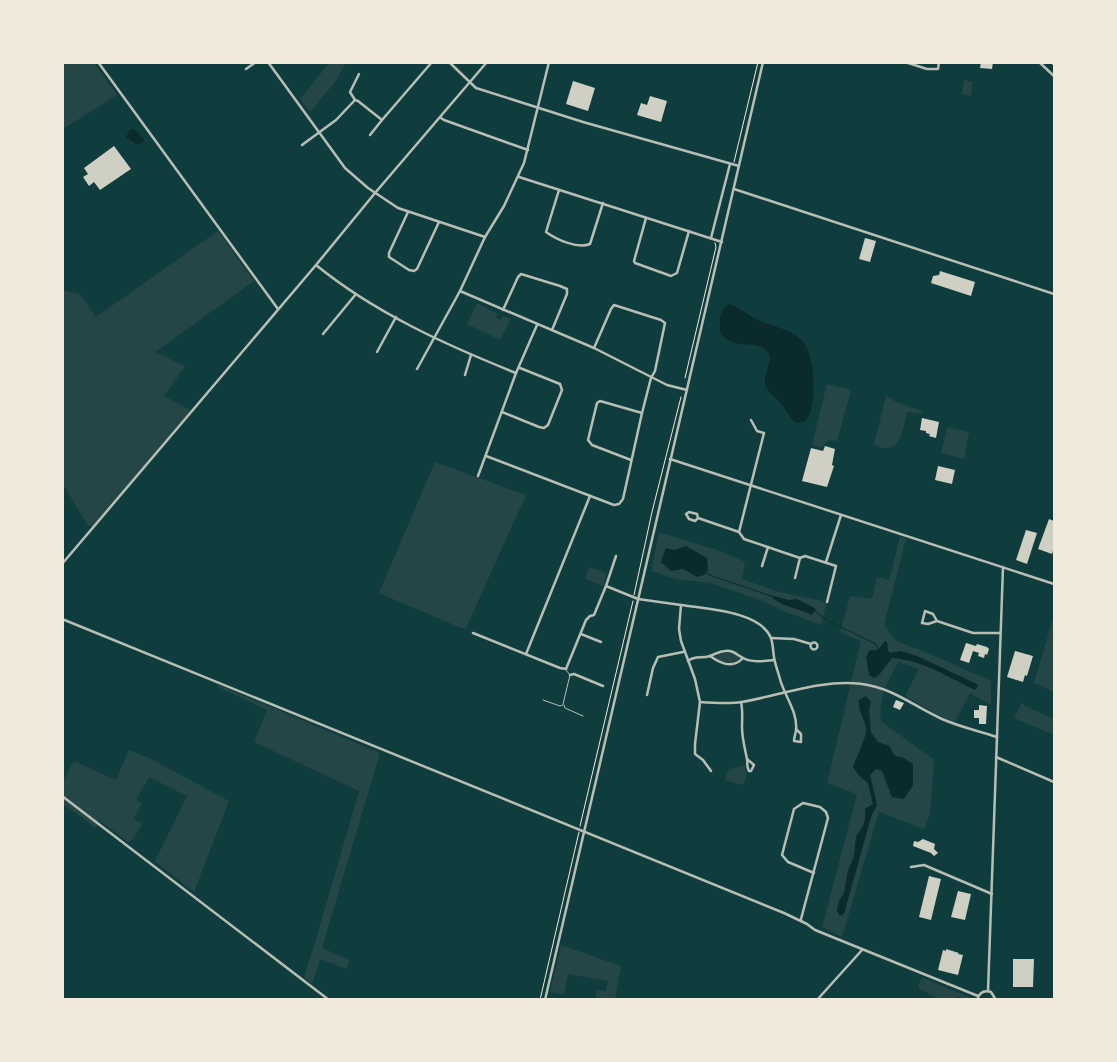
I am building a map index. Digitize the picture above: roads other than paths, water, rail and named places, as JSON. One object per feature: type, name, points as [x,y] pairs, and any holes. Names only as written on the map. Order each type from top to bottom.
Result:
[{"type":"street","points":[[98,62],[278,309]]},
{"type":"street","points":[[246,69],[256,62]]},
{"type":"street","points":[[268,62],[345,168],[375,193],[392,205],[408,212],[485,238]]},
{"type":"street","points":[[370,136],[432,62]]},
{"type":"street","points":[[448,62],[476,88],[583,122],[739,166]]},
{"type":"street","points":[[62,564],[487,62]]},
{"type":"street","points":[[417,369],[519,177],[528,150],[549,62]]},
{"type":"street","points":[[545,1000],[763,62]]},
{"type":"street","points":[[905,62],[927,70],[938,69],[939,62]]},
{"type":"street","points":[[1039,62],[1054,76]]},
{"type":"street","points":[[359,74],[350,92],[355,100],[382,120]]},
{"type":"street","points":[[302,145],[336,120],[355,100]]},
{"type":"street","points":[[441,118],[528,150]]},
{"type":"street","points":[[713,239],[732,164]]},
{"type":"street","points":[[519,177],[722,242]]},
{"type":"street","points":[[734,189],[1054,294]]},
{"type":"street","points":[[559,190],[546,232],[573,244],[584,247],[590,244],[603,203]]},
{"type":"street","points":[[408,212],[389,253],[389,257],[409,270],[414,271],[417,269],[439,222]]},
{"type":"street","points":[[646,218],[634,261],[635,264],[671,276],[677,274],[690,231]]},
{"type":"street","points":[[316,265],[336,281],[396,317],[471,355],[516,373]]},
{"type":"street","points":[[503,310],[521,274],[560,286],[567,290],[567,294],[552,330]]},
{"type":"street","points":[[460,291],[594,348],[667,385],[688,390]]},
{"type":"street","points":[[323,334],[356,294]]},
{"type":"street","points":[[486,456],[614,505],[619,504],[623,499],[665,323],[614,305],[594,348]]},
{"type":"street","points":[[377,352],[396,317]]},
{"type":"street","points":[[478,476],[516,373],[520,368],[537,325]]},
{"type":"street","points":[[465,375],[471,355]]},
{"type":"street","points":[[502,412],[539,427],[544,428],[548,425],[562,390],[560,384],[520,368]]},
{"type":"street","points":[[631,460],[589,443],[588,440],[597,403],[600,400],[642,413]]},
{"type":"street","points":[[738,532],[764,433],[757,431],[751,420]]},
{"type":"street","points":[[670,459],[1054,584]]},
{"type":"street","points":[[526,654],[590,496]]},
{"type":"street","points":[[698,518],[698,514],[692,512],[686,514],[689,519],[695,521],[698,518],[738,532],[744,539],[800,558],[805,556],[836,566],[827,602]]},
{"type":"street","points":[[826,562],[841,515]]},
{"type":"street","points":[[762,566],[768,547]]},
{"type":"street","points":[[473,633],[566,669],[586,620],[594,615],[616,556]]},
{"type":"street","points":[[795,578],[800,558]]},
{"type":"street","points":[[988,992],[1003,567]]},
{"type":"street","points":[[606,586],[638,599],[722,611],[760,624],[771,638],[774,660],[795,720],[794,741],[801,742],[801,734],[796,729]]},
{"type":"street","points":[[681,605],[679,629],[683,652],[695,679],[700,702],[695,754],[703,760],[711,771]]},
{"type":"street","points":[[937,621],[933,614],[925,611],[922,623],[928,624],[937,621],[973,633],[1000,633]]},
{"type":"street","points":[[62,619],[801,921],[815,930],[977,998],[982,992],[988,992],[994,994],[996,1000]]},
{"type":"street","points":[[581,634],[600,642]]},
{"type":"street","points":[[771,638],[794,639],[812,644]]},
{"type":"street","points":[[688,661],[693,657],[710,656],[716,652],[730,651],[738,653],[743,658],[761,661],[774,660]]},
{"type":"street","points":[[647,695],[653,668],[658,657],[683,652]]},
{"type":"street","points":[[710,656],[718,662],[727,665],[737,663],[743,658]]},
{"type":"street","points":[[570,675],[574,674],[604,686]]},
{"type":"street","points":[[700,702],[742,702],[834,683],[874,686],[909,701],[942,720],[997,737]]},
{"type":"street","points":[[742,702],[742,726],[747,759]]},
{"type":"street","points":[[996,757],[1054,782]]},
{"type":"street","points":[[62,796],[329,1000]]},
{"type":"street","points":[[801,921],[814,873],[828,818],[826,812],[820,806],[803,803],[794,808],[782,855],[788,862],[814,873]]},
{"type":"street","points":[[911,867],[924,865],[992,894]]},
{"type":"street","points":[[816,1000],[862,950]]},
{"type":"lane","points":[[566,669],[570,675],[564,704],[565,708],[583,716]]},
{"type":"lane","points":[[543,700],[560,706],[564,704]]},
{"type":"waterway","points":[[706,573],[771,596]]},
{"type":"waterway","points":[[815,611],[828,621],[876,644],[878,650]]}]
